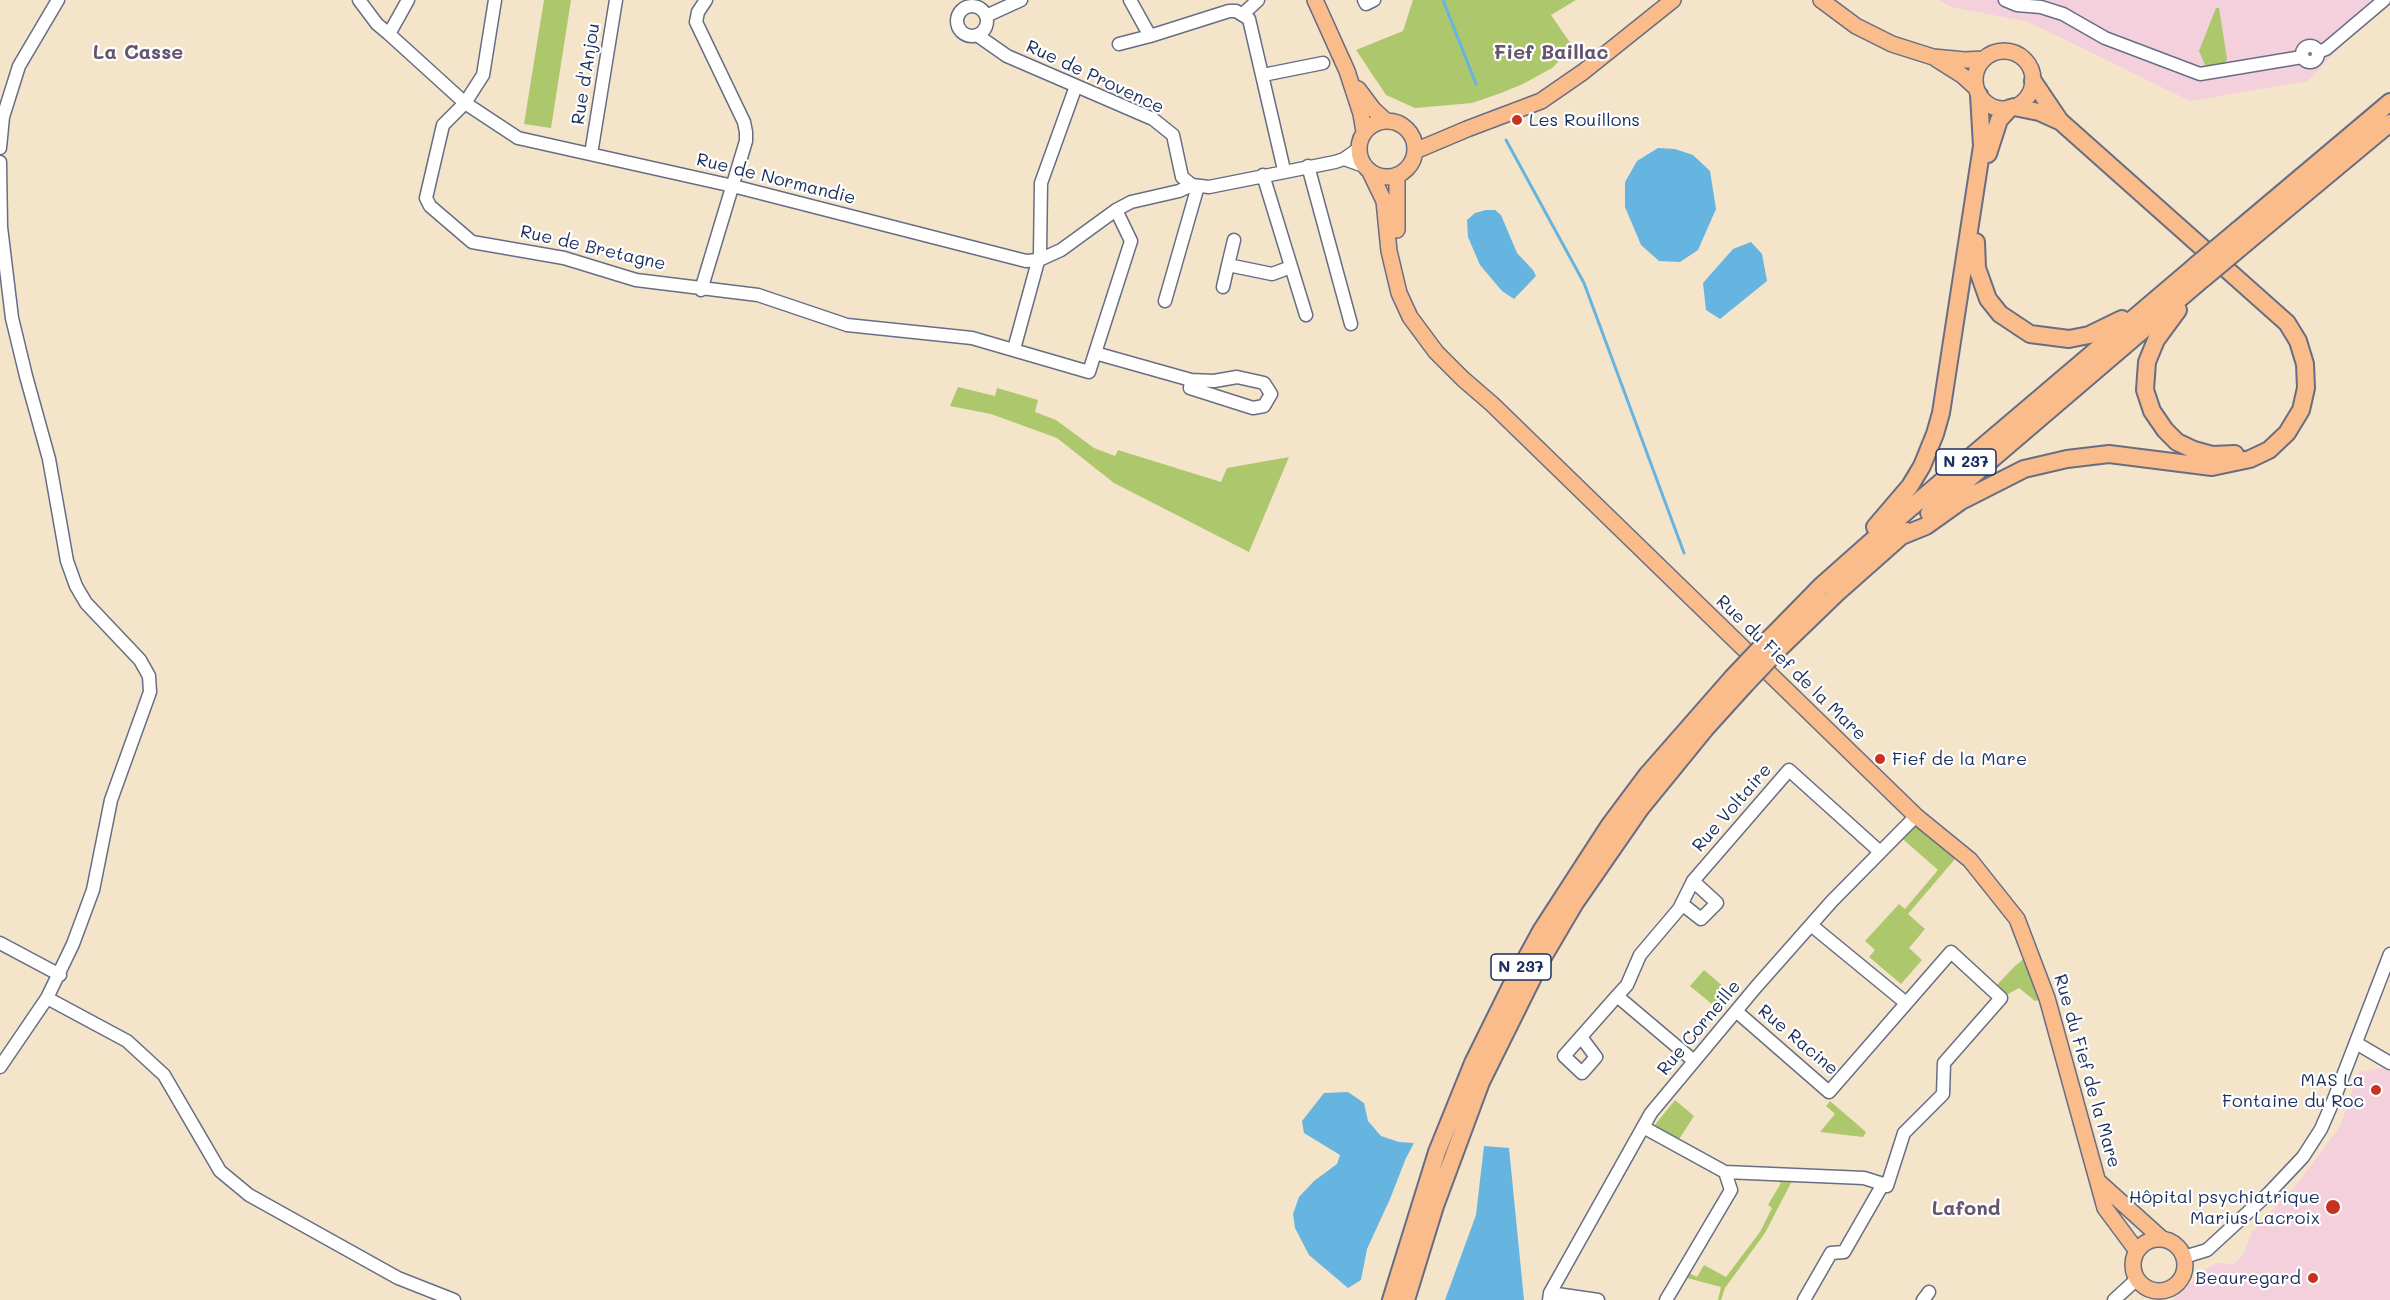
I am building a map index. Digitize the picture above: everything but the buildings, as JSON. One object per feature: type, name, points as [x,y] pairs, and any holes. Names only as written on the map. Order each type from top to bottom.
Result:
[{"type":"highway","points":[[1899,537],[1926,526],[1961,501],[2024,469],[2035,466],[2109,454],[2212,467],[2250,459],[2269,450],[2287,433],[2301,410],[2306,388],[2305,364],[2298,341],[2287,323],[2060,121],[2033,81]]},
{"type":"highway","points":[[1821,586],[1847,554],[1876,526],[1910,486],[1922,466],[1935,434],[1946,392],[1982,146],[1977,91]]},
{"type":"highway","name":"N 237","points":[[2243,236],[2390,102]]},
{"type":"highway","points":[[2060,121],[2039,112],[2012,108],[1999,120],[1989,151],[1976,236],[1977,268],[1981,285],[1988,299],[2000,314],[2030,334],[2068,339],[2105,328],[2166,291]]},
{"type":"highway","name":"N 237","points":[[1775,643],[1837,593],[2200,272],[2390,123]]},
{"type":"highway","points":[[2200,272],[2157,340],[2147,362],[2145,390],[2152,411],[2165,430],[2177,442],[2194,450],[2212,455],[2230,455],[2249,450],[2266,441],[2282,425],[2292,405],[2296,385],[2295,366],[2288,345],[2258,298]]},
{"type":"highway","name":"N 237","points":[[1390,1300],[1437,1152],[1473,1063],[1511,986],[1541,931],[1609,826],[1661,759],[1775,643],[1821,586],[2166,291],[2200,272]]},
{"type":"highway","name":"N 237","points":[[1406,1300],[1435,1206],[1481,1082],[1542,959],[1575,903],[1640,809],[1706,728],[1738,682]]},
{"type":"main road","points":[[1316,0],[1347,71],[1361,114],[1364,132]]},
{"type":"main road","points":[[1413,144],[1467,129],[1541,101],[1589,67],[1672,0]]},
{"type":"main road","points":[[1821,0],[1872,35],[1934,57],[1963,76],[1977,91],[1992,107],[2012,108],[2024,101],[2033,81],[2029,65],[2016,53],[1999,51],[1984,59],[1978,67],[1975,77],[1977,91]]},
{"type":"main road","points":[[1934,57],[1984,59]]},
{"type":"main road","points":[[1347,71],[1372,109],[1386,121],[1401,125],[1413,144],[1409,166],[1397,175],[1379,176],[1367,169],[1358,149],[1364,132],[1370,126],[1386,121]]},
{"type":"main road","name":"Rue du Fief de la Mare","points":[[1367,169],[1384,201],[1393,272],[1399,293],[1410,317],[1436,352],[1916,816],[1970,860],[2017,919],[2047,998],[2100,1183],[2105,1208],[2137,1251]]},
{"type":"main road","name":"Rue du Fief de la Mare","points":[[1397,175],[1398,248],[1409,294],[1432,333],[1469,373],[1492,404]]},
{"type":"main road","name":"Rue du Fief de la Mare","points":[[2100,1183],[2161,1238]]},
{"type":"main road","points":[[2161,1238],[2175,1244],[2184,1257],[2185,1271],[2181,1279],[2161,1295],[2147,1288],[2137,1279],[2133,1265],[2137,1251],[2147,1241],[2161,1238]]},
{"type":"street","points":[[0,148],[3,117],[19,66],[58,0]]},
{"type":"street","name":"Rue de Normandie","points":[[360,0],[377,24],[465,103],[518,138],[733,186],[1026,261],[1039,260]]},
{"type":"street","points":[[389,34],[408,0]]},
{"type":"street","name":"Rue de Bretagne","points":[[495,0],[483,75],[465,103],[443,125],[426,198],[430,206],[472,242],[564,258],[636,280],[758,296],[847,325],[972,338],[1089,372],[1095,353]]},
{"type":"street","name":"Rue d'Anjou","points":[[591,154],[616,0]]},
{"type":"street","points":[[701,290],[746,141],[744,122],[696,22],[698,12],[706,0]]},
{"type":"street","points":[[986,16],[1021,0]]},
{"type":"street","points":[[1130,0],[1150,36]]},
{"type":"street","points":[[1243,14],[1258,0]]},
{"type":"street","points":[[1364,0],[1366,4],[1374,0]]},
{"type":"street","points":[[2005,0],[2052,10],[2072,18],[2105,38],[2200,74],[2302,57],[2302,50],[2308,46],[2318,52],[2326,49],[2384,0]]},
{"type":"street","points":[[965,4],[977,7],[986,16],[986,27],[976,35],[968,35],[959,28],[959,14],[965,4]]},
{"type":"street","points":[[1119,44],[1229,11],[1236,10],[1243,14],[1249,19],[1284,170]]},
{"type":"street","name":"Rue de Provence","points":[[976,35],[1007,56],[1153,119],[1173,135],[1182,177]]},
{"type":"street","points":[[1263,75],[1323,63]]},
{"type":"street","points":[[1014,349],[1039,260],[1041,183],[1076,86]]},
{"type":"street","points":[[1173,192],[1182,177],[1195,185],[1209,187],[1344,159],[1358,149]]},
{"type":"street","points":[[1344,159],[1367,169]]},
{"type":"street","points":[[0,162],[1,227],[12,318],[50,459],[68,561],[73,578],[86,603],[140,660],[149,676],[150,692],[111,800],[93,890],[60,975],[48,998],[0,1067]]},
{"type":"street","points":[[1308,166],[1351,324]]},
{"type":"street","points":[[1263,175],[1306,315]]},
{"type":"street","points":[[1039,260],[1061,250],[1116,210],[1138,199],[1195,185]]},
{"type":"street","points":[[1165,301],[1195,185]]},
{"type":"street","points":[[1116,210],[1131,241],[1095,353],[1191,380],[1214,381],[1237,377],[1264,383],[1270,394],[1264,406],[1253,408],[1190,388],[1191,380]]},
{"type":"street","points":[[1223,286],[1234,240]]},
{"type":"street","points":[[1228,265],[1272,274],[1291,267]]},
{"type":"street","name":"Rue Voltaire","points":[[1581,1036],[1627,985],[1640,956],[1682,904],[1693,881],[1789,770],[1879,851]]},
{"type":"street","name":"Rue Corneille","points":[[1549,1297],[1651,1113],[1811,925],[1879,851],[1916,816]]},
{"type":"street","name":"Rue Voltaire","points":[[1682,904],[1701,919],[1717,903],[1693,881]]},
{"type":"street","points":[[1811,925],[1906,1003]]},
{"type":"street","points":[[0,943],[60,975]]},
{"type":"street","name":"Rue Racine","points":[[1736,1011],[1829,1092],[1951,952],[1997,994],[1944,1063],[1943,1094],[1924,1116],[1904,1133],[1887,1186],[1883,1184]]},
{"type":"street","points":[[2184,1257],[2206,1250],[2269,1193],[2303,1157],[2321,1129],[2390,954]]},
{"type":"street","points":[[1617,996],[1694,1061]]},
{"type":"street","points":[[48,998],[127,1041],[164,1075],[220,1171],[249,1195],[398,1278],[454,1300]]},
{"type":"street","points":[[2356,1043],[2390,1063]]},
{"type":"street","points":[[1643,1127],[1725,1172],[1864,1178],[1883,1184],[1844,1252],[1831,1253],[1804,1300]]},
{"type":"street","points":[[1725,1172],[1731,1190]]},
{"type":"street","points":[[1666,1300],[1742,1173]]},
{"type":"street","points":[[2114,1300],[2137,1279]]},
{"type":"street","points":[[1549,1297],[1598,1300]]},
{"type":"shaded area","points":[[1939,0],[2390,0],[2358,28],[2308,81],[2190,101],[2029,22],[1952,7]]},
{"type":"shaded area","name":"Hôpital psychiatrique Marius Lacroix","points":[[2384,1068],[2390,1071],[2390,1300],[2173,1300],[2206,1269],[2216,1263],[2234,1264],[2244,1253],[2252,1232],[2299,1182],[2340,1127],[2358,1072]]},
{"type":"green space","points":[[544,0],[571,0],[551,128],[524,124]]},
{"type":"green space","points":[[1413,0],[1576,0],[1551,15],[1573,47],[1552,68],[1501,93],[1472,103],[1415,108],[1386,95],[1356,50],[1403,31]]},
{"type":"green space","points":[[2216,8],[2219,8],[2227,59],[2225,64],[2210,67],[2205,65],[2199,51]]},
{"type":"green space","points":[[958,387],[995,396],[997,388],[1038,400],[1035,412],[1056,420],[1094,448],[1115,456],[1118,450],[1221,482],[1227,468],[1289,457],[1249,552],[1114,483],[1057,438],[991,414],[950,406]]},
{"type":"green space","points":[[1916,816],[1961,852],[1908,914],[1925,929],[1909,948],[1922,960],[1901,984],[1869,957],[1875,950],[1865,941],[1899,904],[1905,909],[1938,870],[1897,834]]},
{"type":"green space","points":[[2031,953],[2047,998],[2035,1001],[2019,988],[2001,998],[1993,989]]},
{"type":"green space","points":[[1704,970],[1732,994],[1719,1010],[1690,986]]},
{"type":"green space","points":[[1675,1100],[1694,1116],[1678,1141],[1654,1126]]},
{"type":"green space","points":[[1830,1101],[1866,1132],[1863,1137],[1820,1132],[1835,1114],[1826,1106]]},
{"type":"green space","points":[[1773,1179],[1793,1179],[1765,1233],[1725,1288],[1721,1300],[1718,1300],[1721,1287],[1687,1278],[1689,1273],[1697,1277],[1704,1265],[1726,1277],[1760,1232],[1772,1208],[1768,1205],[1781,1183]]},
{"type":"water","points":[[1658,148],[1675,149],[1693,155],[1710,171],[1716,209],[1698,250],[1680,262],[1659,261],[1641,245],[1625,207],[1625,182],[1637,161]]},
{"type":"water","points":[[1495,210],[1501,215],[1517,253],[1536,276],[1514,299],[1502,291],[1480,265],[1468,237],[1467,220],[1475,213]]},
{"type":"water","points":[[1751,242],[1762,254],[1767,281],[1720,319],[1706,310],[1703,283],[1733,249]]},
{"type":"water","points":[[1348,1092],[1364,1103],[1368,1121],[1381,1136],[1399,1142],[1414,1143],[1367,1249],[1361,1280],[1348,1288],[1309,1255],[1295,1228],[1293,1214],[1299,1197],[1314,1181],[1337,1164],[1340,1155],[1304,1133],[1302,1121],[1324,1093]]},
{"type":"water","points":[[1484,1146],[1509,1148],[1524,1300],[1445,1300],[1476,1215]]},
{"type":"waterway","points":[[1443,0],[1476,84]]},
{"type":"waterway","points":[[1506,140],[1584,283],[1684,553]]},
{"type":"place","name":"Les Rouillons","points":[[1517,120]]},
{"type":"place","name":"Fief de la Mare","points":[[1880,759]]},
{"type":"place","name":"MAS La Fontaine du Roc","points":[[2376,1090]]},
{"type":"place","name":"Hôpital psychiatrique Marius Lacroix","points":[[2333,1207]]},
{"type":"place","name":"Beauregard","points":[[2313,1278]]},
{"type":"district","name":"La Casse","points":[[138,53]]},
{"type":"district","name":"Fief Baillac","points":[[1551,53]]},
{"type":"district","name":"Lafond","points":[[1966,1209]]}]
